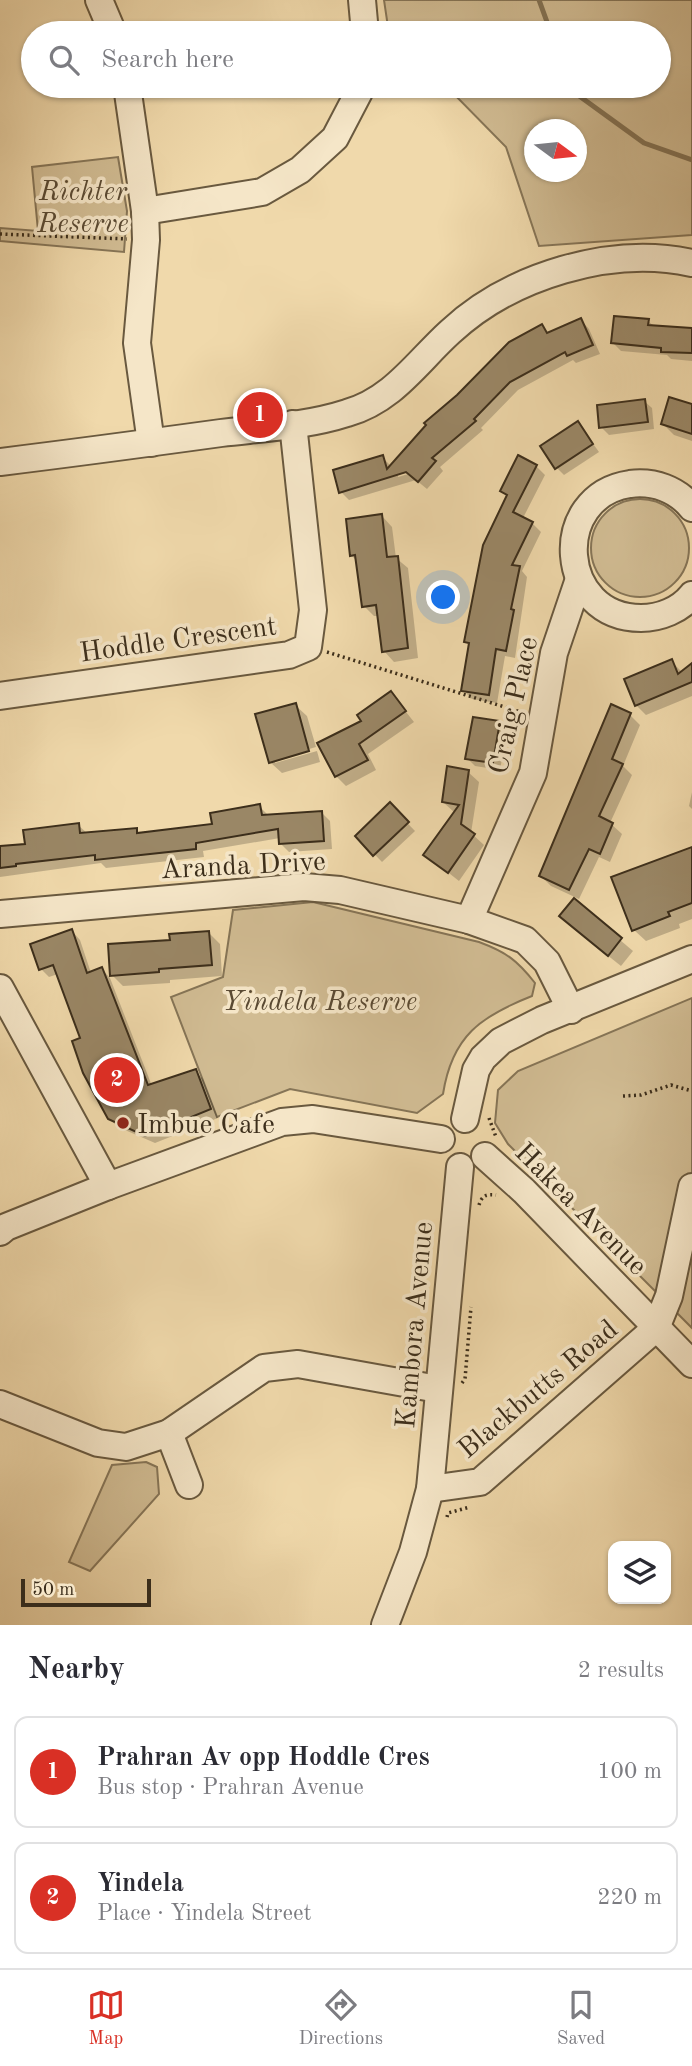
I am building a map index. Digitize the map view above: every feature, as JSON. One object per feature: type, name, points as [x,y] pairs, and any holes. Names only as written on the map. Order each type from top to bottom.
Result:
[{"type":"street","points":[[99,0],[109,21]]},
{"type":"street","points":[[362,0],[364,21]]},
{"type":"street","points":[[129,98],[145,211],[146,240],[137,344],[150,443]]},
{"type":"street","points":[[145,211],[262,192],[300,170],[335,138],[356,98]]},
{"type":"street","points":[[0,463],[293,424],[346,414],[378,400],[396,387],[450,331],[471,314],[512,289],[551,273],[591,262],[644,258],[692,263]]},
{"type":"street","name":"Hoddle Crescent","points":[[0,696],[289,655],[309,647],[313,610],[293,424]]},
{"type":"street","name":"Craig Place","points":[[469,920],[533,773],[554,653],[579,579],[573,557],[575,534],[584,513],[600,496],[620,486],[643,482],[666,487],[685,499],[692,508]]},
{"type":"street","points":[[579,579],[591,598],[608,611],[629,618],[651,618],[672,611],[692,595]]},
{"type":"street","name":"Aranda Drive","points":[[0,914],[303,887],[340,890],[469,920],[525,940],[547,962],[571,1010]]},
{"type":"street","points":[[465,1119],[476,1070],[491,1050],[514,1033],[692,959]]},
{"type":"street","points":[[0,988],[108,1186]]},
{"type":"street","points":[[0,1232],[6,1227],[108,1186],[282,1122],[313,1119],[441,1139]]},
{"type":"street","points":[[465,1119],[472,1120],[484,1128],[491,1147],[474,1166],[460,1167],[443,1154],[441,1139],[449,1125],[465,1119]]},
{"type":"street","name":"Hakea Avenue","points":[[491,1147],[524,1191],[692,1364]]},
{"type":"street","name":"Kambora Avenue","points":[[430,1489],[448,1389],[460,1167]]},
{"type":"street","points":[[656,1328],[669,1296],[687,1234],[692,1187]]},
{"type":"street","name":"Blackbutts Road","points":[[430,1489],[481,1482],[656,1328]]},
{"type":"street","points":[[0,1404],[98,1443],[126,1447],[169,1433],[264,1368],[298,1364],[448,1389]]},
{"type":"street","points":[[169,1433],[189,1485]]},
{"type":"street","points":[[385,1625],[413,1552],[430,1489]]},
{"type":"path","points":[[0,234],[146,240]]},
{"type":"path","points":[[309,647],[381,667],[415,681],[486,703],[543,718]]},
{"type":"path","points":[[623,1096],[641,1096],[671,1085],[692,1091]]},
{"type":"path","points":[[489,1108],[491,1147]]},
{"type":"path","points":[[478,1217],[479,1203],[483,1196],[488,1194],[502,1198]]},
{"type":"path","points":[[448,1389],[465,1379],[471,1298]]},
{"type":"green space","points":[[384,0],[692,0],[692,235],[539,246],[506,147],[458,98],[671,98],[671,21],[387,21]]},
{"type":"green space","name":"Richter Reserve","points":[[118,157],[127,211],[124,252],[0,241],[0,228],[38,231],[32,167]]},
{"type":"green space","points":[[640,499],[659,503],[674,514],[685,529],[689,548],[685,567],[674,582],[659,593],[640,597],[621,593],[606,582],[595,567],[591,548],[595,529],[606,514],[621,503]]},
{"type":"green space","name":"Yindela Reserve","points":[[313,902],[479,942],[504,953],[529,975],[535,983],[532,996],[498,1012],[472,1031],[454,1057],[443,1094],[417,1113],[290,1089],[217,1117],[171,997],[223,977],[233,910]]},
{"type":"green space","points":[[692,998],[692,1328],[508,1144],[495,1123],[498,1090],[518,1071]]},
{"type":"green space","points":[[146,1462],[157,1467],[159,1494],[90,1571],[69,1562],[112,1465]]},
{"type":"building","points":[[614,316],[649,319],[648,325],[692,328],[692,353],[661,352],[661,348],[611,343]]},
{"type":"building","points":[[581,318],[593,345],[567,356],[565,352],[510,382],[474,419],[476,421],[432,458],[436,461],[418,482],[406,472],[339,493],[333,470],[383,455],[387,469],[426,425],[424,423],[457,395],[509,342],[542,324],[547,333]]},
{"type":"building","points":[[669,397],[692,404],[692,434],[661,424]]},
{"type":"building","points":[[645,399],[648,422],[599,428],[597,405]]},
{"type":"building","points":[[578,421],[593,444],[555,469],[540,446]]},
{"type":"building","points":[[518,455],[537,465],[513,512],[533,522],[512,565],[520,566],[506,651],[496,649],[489,695],[461,691],[469,643],[464,642],[483,545],[507,495],[500,491]]},
{"type":"building","points":[[382,514],[387,557],[398,556],[408,648],[382,652],[376,605],[362,607],[355,555],[350,556],[346,519]]},
{"type":"building","points":[[672,659],[678,674],[692,663],[692,682],[635,706],[624,679]]},
{"type":"building","points":[[391,691],[406,711],[359,744],[368,760],[335,777],[317,743],[361,721],[357,715]]},
{"type":"building","points":[[296,703],[309,751],[269,763],[255,714]]},
{"type":"building","points":[[611,704],[631,713],[612,759],[623,764],[599,816],[613,823],[600,854],[589,849],[569,890],[539,876]]},
{"type":"building","points":[[473,717],[500,721],[493,763],[465,759]]},
{"type":"building","points":[[447,766],[469,770],[461,824],[475,834],[448,873],[423,855],[459,805],[442,802]]},
{"type":"building","points":[[390,802],[409,822],[373,856],[355,836]]},
{"type":"building","points":[[260,804],[262,815],[322,811],[324,841],[279,844],[278,829],[196,843],[196,849],[95,860],[95,855],[0,868],[0,846],[25,844],[23,830],[79,823],[80,833],[137,828],[137,833],[212,824],[210,813]]},
{"type":"building","points":[[692,847],[692,903],[668,912],[670,916],[632,931],[611,877]]},
{"type":"building","points":[[574,898],[622,938],[608,956],[559,916]]},
{"type":"building","points":[[72,929],[87,973],[102,967],[148,1085],[196,1069],[211,1109],[145,1136],[108,1119],[83,1073],[72,1041],[80,1038],[53,965],[39,970],[30,944]]},
{"type":"building","points":[[209,931],[212,965],[110,976],[108,944],[170,940],[169,934]]},
{"type":"waterway","points":[[539,0],[547,21]]},
{"type":"waterway","points":[[582,98],[644,143],[692,160]]},
{"type":"place","name":"Prahran Av opp Hoddle Cres","points":[[260,415]]},
{"type":"place","name":"Yindela","points":[[117,1080]]},
{"type":"place","name":"Imbue Cafe","points":[[123,1123]]}]
